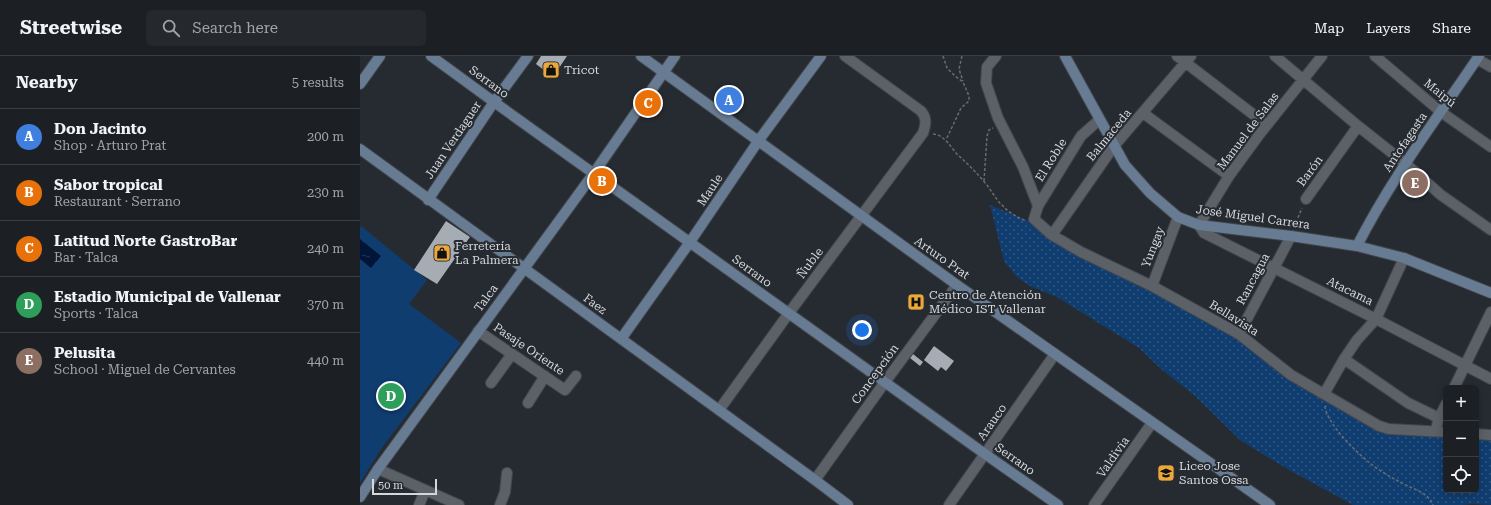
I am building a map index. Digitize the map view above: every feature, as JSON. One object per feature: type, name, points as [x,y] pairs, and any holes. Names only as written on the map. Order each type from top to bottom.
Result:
[{"type":"main road","points":[[360,84],[380,56]]},
{"type":"main road","name":"Serrano","points":[[432,56],[494,102],[1058,505]]},
{"type":"main road","name":"Juan Verdaguer","points":[[428,200],[494,102],[528,56]]},
{"type":"main road","name":"Arturo Prat","points":[[641,56],[759,140],[957,285],[1270,505]]},
{"type":"main road","name":"Talca","points":[[360,497],[378,469],[478,330],[594,173],[675,56]]},
{"type":"main road","name":"Maule","points":[[621,339],[690,242],[759,140],[821,56]]},
{"type":"main road","name":"José Miguel Carrera","points":[[1065,56],[1125,165],[1150,193],[1178,217],[1199,225],[1358,246],[1404,258],[1491,293]]},
{"type":"main road","name":"Antofagasta","points":[[1358,246],[1372,216],[1476,57]]},
{"type":"main road","name":"Faez","points":[[360,150],[816,480],[848,505]]},
{"type":"street","points":[[845,56],[921,111],[925,117],[926,126],[923,133]]},
{"type":"street","points":[[996,56],[987,67],[986,83],[998,118],[1022,167],[1038,206]]},
{"type":"street","points":[[1177,56],[1188,59],[1267,125]]},
{"type":"street","points":[[1275,56],[1358,126],[1406,164],[1441,195],[1491,230]]},
{"type":"street","name":"Manuel de Salas","points":[[1199,225],[1229,176],[1267,125],[1322,56]]},
{"type":"street","name":"Maipú","points":[[1375,56],[1441,112],[1491,147]]},
{"type":"street","points":[[1476,57],[1491,67]]},
{"type":"street","name":"Balmaceda","points":[[1052,235],[1114,146],[1188,59]]},
{"type":"street","points":[[1143,113],[1229,176]]},
{"type":"street","name":"El Roble","points":[[1031,221],[1038,206],[1081,136],[1099,120]]},
{"type":"street","name":"Barón","points":[[1306,199],[1358,126]]},
{"type":"street","name":"Ñuble","points":[[719,410],[923,133]]},
{"type":"street","name":"Yungay","points":[[1152,286],[1178,217]]},
{"type":"street","name":"Bellavista","points":[[1031,221],[1081,252],[1152,286],[1239,334],[1291,375],[1379,426],[1389,429],[1441,431]]},
{"type":"street","name":"Atacama","points":[[1199,225],[1204,233],[1465,364],[1491,379]]},
{"type":"street","name":"Rancagua","points":[[1239,334],[1291,236]]},
{"type":"street","points":[[1324,394],[1357,340],[1376,319],[1404,258]]},
{"type":"street","name":"Concepción","points":[[816,480],[885,382],[957,285]]},
{"type":"street","points":[[1455,385],[1491,312]]},
{"type":"street","name":"Pasaje Oriente","points":[[478,330],[565,390],[576,376]]},
{"type":"street","points":[[491,383],[512,354]]},
{"type":"street","name":"Arauco","points":[[949,505],[1055,354]]},
{"type":"street","points":[[1344,359],[1408,403],[1439,418]]},
{"type":"street","points":[[528,403],[545,376]]},
{"type":"street","points":[[1441,431],[1439,418],[1443,410]]},
{"type":"street","name":"Valdivia","points":[[1094,505],[1152,423]]},
{"type":"street","points":[[1479,434],[1491,435]]},
{"type":"street","points":[[378,469],[459,505]]},
{"type":"street","points":[[500,505],[505,492],[507,474]]},
{"type":"street","points":[[418,505],[425,491]]},
{"type":"path","points":[[943,56],[947,68],[964,82]]},
{"type":"path","points":[[946,140],[961,108],[969,101],[969,96],[959,69],[962,56]]},
{"type":"path","points":[[984,182],[986,136],[989,130],[997,126]]},
{"type":"path","points":[[923,133],[937,134],[946,140],[957,154],[984,182],[1001,205],[1013,215],[1031,221]]},
{"type":"path","name":"Barón","points":[[1291,236],[1306,199]]},
{"type":"path","points":[[1324,394],[1325,411],[1334,426],[1349,443],[1370,463],[1400,482],[1428,497],[1433,505]]},
{"type":"shaded area","points":[[990,205],[1029,221],[1049,239],[1079,257],[1150,290],[1237,337],[1377,431],[1443,436],[1443,493],[1479,493],[1479,439],[1491,440],[1491,505],[1353,505],[1284,467],[1240,440],[1194,395],[1161,369],[1139,348],[1057,297],[1030,286],[1017,277],[1004,261]]},
{"type":"shaded area","points":[[361,226],[427,280],[409,304],[461,343],[381,449],[360,483],[360,228]]},
{"type":"water","points":[[360,239],[381,256],[371,268],[360,259]]},
{"type":"building","name":"Tricot","points":[[541,56],[567,56],[553,77],[536,64]]},
{"type":"building","name":"Ferretería La Palmera","points":[[446,221],[470,237],[437,284],[414,270]]},
{"type":"building","points":[[934,346],[954,361],[946,371],[941,367],[938,371],[924,360]]},
{"type":"building","points":[[913,354],[923,362],[920,366],[910,358]]},
{"type":"place","name":"Tricot","points":[[551,70]]},
{"type":"place","name":"Don Jacinto","points":[[729,100]]},
{"type":"place","name":"Latitud Norte GastroBar","points":[[648,103]]},
{"type":"place","name":"Sabor tropical","points":[[602,181]]},
{"type":"place","name":"Pelusita","points":[[1415,183]]},
{"type":"place","name":"Ferretería La Palmera","points":[[442,253]]},
{"type":"place","name":"Centro de Atención Médico IST Vallenar","points":[[916,302]]},
{"type":"place","name":"Estadio Municipal de Vallenar","points":[[391,396]]},
{"type":"place","name":"Liceo Jose Santos Ossa","points":[[1166,473]]}]
